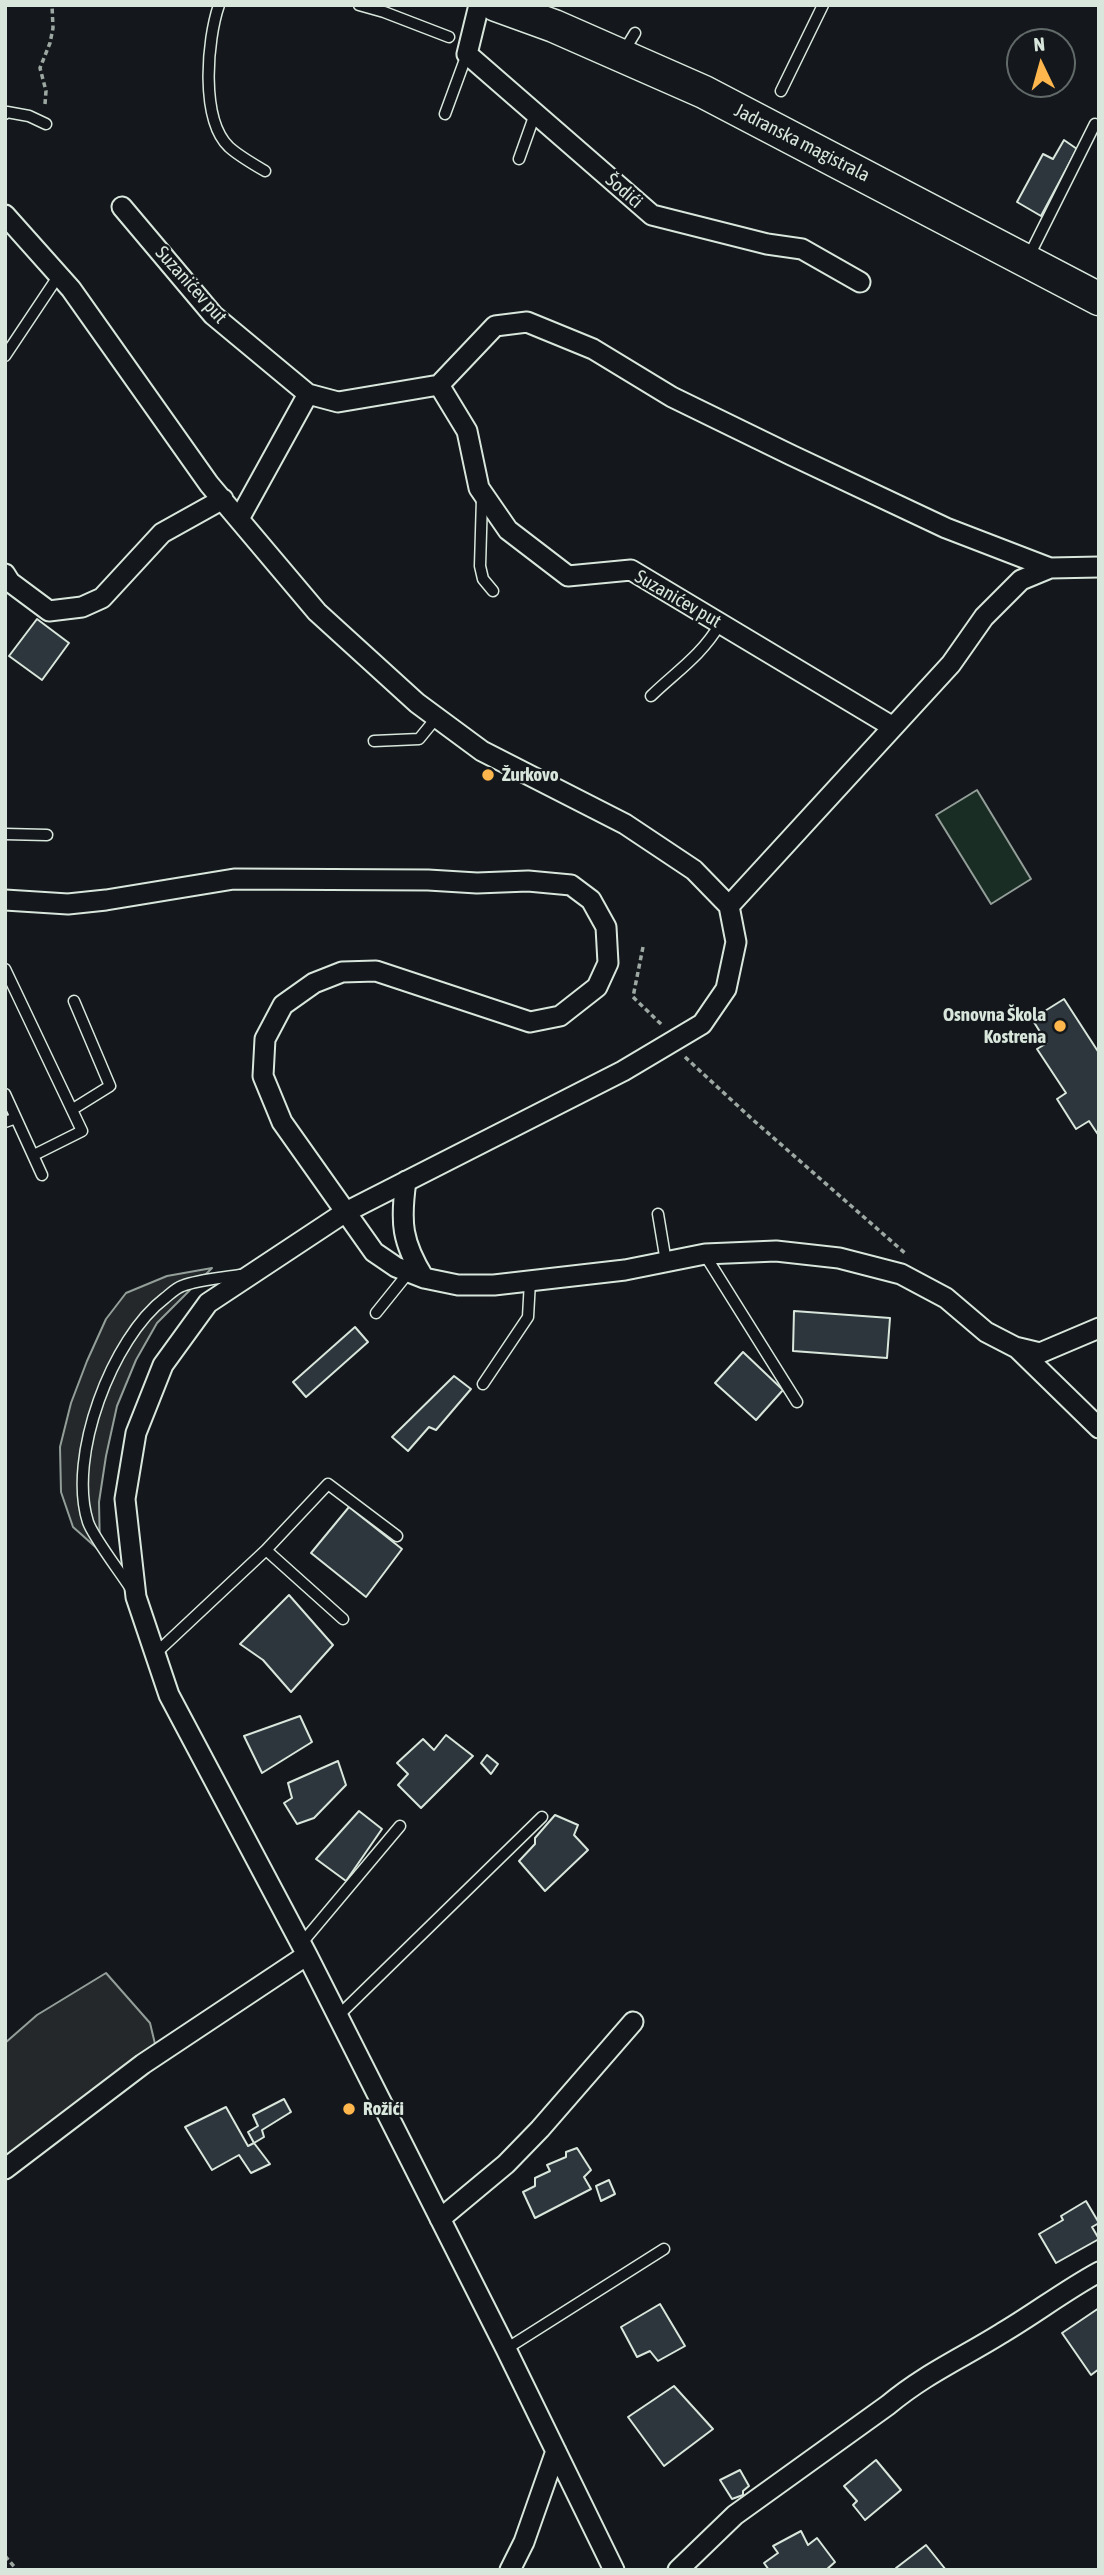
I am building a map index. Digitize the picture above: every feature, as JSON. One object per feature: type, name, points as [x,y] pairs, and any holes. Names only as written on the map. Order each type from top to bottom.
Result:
[{"type":"main road","name":"Jadranska magistrala","points":[[496,5],[554,26],[628,44],[704,92],[1099,299]]},
{"type":"street","points":[[467,54],[479,5]]},
{"type":"street","name":"Šodići","points":[[467,54],[652,215],[767,244],[802,249],[860,282]]},
{"type":"street","name":"Suzanićev put","points":[[122,207],[214,315],[308,394],[338,402],[439,385],[467,431],[479,488],[508,530],[568,576],[631,570],[893,727]]},
{"type":"street","points":[[5,215],[71,289],[223,499],[317,612],[417,703],[482,751],[625,824],[694,870],[729,906],[736,942],[726,989],[702,1024],[681,1048],[623,1071],[344,1213],[251,1272],[208,1303],[163,1365],[136,1433],[125,1499],[136,1597],[169,1695],[338,2016],[614,2570]]},
{"type":"street","points":[[439,385],[495,326],[527,322],[593,349],[672,397],[839,478],[946,528],[1050,568]]},
{"type":"street","points":[[239,519],[308,394]]},
{"type":"street","points":[[5,574],[10,582],[49,611],[82,607],[102,598],[162,533],[223,499]]},
{"type":"street","points":[[729,906],[951,664],[984,617],[1021,580],[1050,568],[1099,567]]},
{"type":"street","points":[[5,900],[68,904],[234,879],[477,883],[528,881],[570,885],[591,900],[606,927],[608,947],[606,970],[597,987],[560,1016],[530,1023],[376,971],[342,972],[314,984],[283,1006],[265,1039],[263,1076],[282,1122],[374,1252],[416,1275],[457,1285],[494,1285],[625,1270],[705,1254],[776,1251],[839,1258],[901,1274],[946,1298],[986,1332],[1015,1347],[1040,1353],[1099,1328]]},
{"type":"street","points":[[406,1181],[402,1210],[409,1254],[416,1275]]},
{"type":"street","points":[[1015,1347],[1099,1428]]},
{"type":"street","points":[[5,2169],[143,2064],[304,1950]]},
{"type":"street","points":[[440,2219],[506,2164],[633,2022]]},
{"type":"street","points":[[678,2570],[735,2515],[908,2388],[943,2365],[1002,2333],[1063,2291],[1099,2272]]},
{"type":"street","points":[[510,2570],[524,2543],[556,2451]]},
{"type":"lane","points":[[219,5],[213,23],[208,69],[211,114],[227,146],[265,171]]},
{"type":"lane","points":[[359,5],[449,37]]},
{"type":"lane","points":[[781,91],[823,5]]},
{"type":"lane","points":[[444,114],[467,54]]},
{"type":"lane","points":[[5,114],[18,113],[47,124]]},
{"type":"lane","points":[[519,159],[535,113]]},
{"type":"lane","points":[[1027,260],[1095,124]]},
{"type":"lane","points":[[5,356],[59,275]]},
{"type":"lane","points":[[483,493],[480,566],[483,579],[493,591]]},
{"type":"lane","points":[[651,696],[691,663],[708,644],[720,624]]},
{"type":"lane","points":[[374,741],[419,739],[437,717]]},
{"type":"lane","points":[[5,834],[47,835]]},
{"type":"lane","points":[[5,969],[82,1131],[34,1155]]},
{"type":"lane","points":[[73,1109],[110,1086],[74,1001]]},
{"type":"lane","points":[[5,1094],[42,1175]]},
{"type":"lane","points":[[5,1122],[16,1118]]},
{"type":"lane","points":[[657,1214],[666,1262]]},
{"type":"lane","points":[[705,1254],[797,1402]]},
{"type":"lane","points":[[136,1597],[89,1525],[83,1499],[85,1453],[96,1406],[130,1335],[149,1311],[181,1286],[251,1272]]},
{"type":"lane","points":[[376,1313],[416,1275]]},
{"type":"lane","points":[[483,1384],[528,1317],[530,1280]]},
{"type":"lane","points":[[155,1654],[266,1550],[328,1484],[397,1536]]},
{"type":"lane","points":[[266,1550],[343,1619]]},
{"type":"lane","points":[[338,2016],[542,1817]]},
{"type":"lane","points":[[304,1950],[400,1826]]},
{"type":"lane","points":[[506,2349],[664,2249]]},
{"type":"path","points":[[45,104],[47,92],[40,68],[53,28],[52,5]]},
{"type":"path","points":[[643,947],[633,997],[752,1119],[911,1258]]},
{"type":"path","points":[[5,2556],[17,2570]]},
{"type":"green space","points":[[977,790],[1031,879],[991,904],[936,815]]},
{"type":"shaded area","points":[[212,1268],[157,1323],[136,1360],[117,1406],[99,1502],[100,1551],[73,1527],[61,1492],[60,1447],[71,1403],[87,1361],[106,1319],[126,1293],[167,1276]]},
{"type":"shaded area","points":[[106,1973],[150,2023],[156,2048],[5,2158],[5,2043],[37,2015]]},
{"type":"building","points":[[1064,140],[1077,149],[1041,216],[1017,202],[1043,154],[1053,159]]},
{"type":"building","points":[[37,619],[69,643],[42,680],[9,656]]},
{"type":"building","points":[[1064,999],[1099,1053],[1099,1136],[1089,1121],[1076,1129],[1057,1099],[1066,1093],[1037,1049],[1047,1043],[1032,1019]]},
{"type":"building","points":[[794,1311],[890,1318],[887,1358],[793,1351]]},
{"type":"building","points":[[355,1327],[368,1342],[306,1397],[293,1382]]},
{"type":"building","points":[[743,1352],[783,1390],[756,1420],[715,1383]]},
{"type":"building","points":[[454,1376],[471,1389],[436,1430],[429,1427],[408,1451],[392,1437]]},
{"type":"building","points":[[349,1507],[402,1549],[366,1597],[311,1553]]},
{"type":"building","points":[[289,1595],[333,1645],[291,1692],[263,1660],[240,1644]]},
{"type":"building","points":[[300,1716],[312,1742],[262,1773],[244,1736]]},
{"type":"building","points":[[446,1735],[473,1756],[421,1808],[398,1785],[408,1774],[397,1763],[423,1739],[434,1750]]},
{"type":"building","points":[[487,1755],[498,1764],[491,1774],[481,1763]]},
{"type":"building","points":[[338,1761],[346,1785],[314,1818],[297,1824],[284,1803],[292,1798],[288,1783]]},
{"type":"building","points":[[359,1811],[382,1829],[346,1881],[316,1859]]},
{"type":"building","points":[[555,1815],[578,1825],[574,1835],[588,1850],[545,1891],[519,1861],[535,1844],[535,1838]]},
{"type":"building","points":[[284,2099],[291,2112],[262,2130],[264,2137],[254,2143],[248,2132],[258,2126],[253,2115]]},
{"type":"building","points":[[226,2107],[248,2146],[254,2143],[270,2164],[251,2173],[239,2155],[212,2170],[185,2127]]},
{"type":"building","points":[[577,2148],[591,2170],[584,2177],[591,2189],[535,2218],[523,2192],[535,2186],[535,2178],[550,2171],[547,2165],[566,2157],[566,2152]]},
{"type":"building","points":[[609,2180],[615,2194],[601,2201],[596,2186]]},
{"type":"building","points":[[1086,2201],[1099,2223],[1092,2227],[1099,2239],[1056,2263],[1039,2234],[1063,2220],[1061,2216]]},
{"type":"building","points":[[660,2304],[685,2346],[658,2361],[650,2351],[637,2357],[621,2327]]},
{"type":"building","points":[[1099,2308],[1099,2369],[1091,2375],[1062,2333]]},
{"type":"building","points":[[674,2386],[713,2429],[664,2466],[628,2417]]},
{"type":"building","points":[[876,2460],[901,2490],[865,2520],[853,2505],[857,2501],[844,2486]]},
{"type":"building","points":[[740,2470],[749,2486],[743,2491],[743,2495],[732,2499],[720,2480]]},
{"type":"building","points":[[801,2531],[808,2545],[817,2538],[835,2562],[826,2570],[769,2570],[764,2563],[778,2553],[773,2546]]},
{"type":"building","points":[[926,2545],[946,2570],[897,2570],[896,2568]]},
{"type":"place","name":"Žurkovo","points":[[488,775]]},
{"type":"place","name":"Osnovna Škola Kostrena","points":[[1060,1026]]},
{"type":"place","name":"Rožići","points":[[349,2109]]}]
